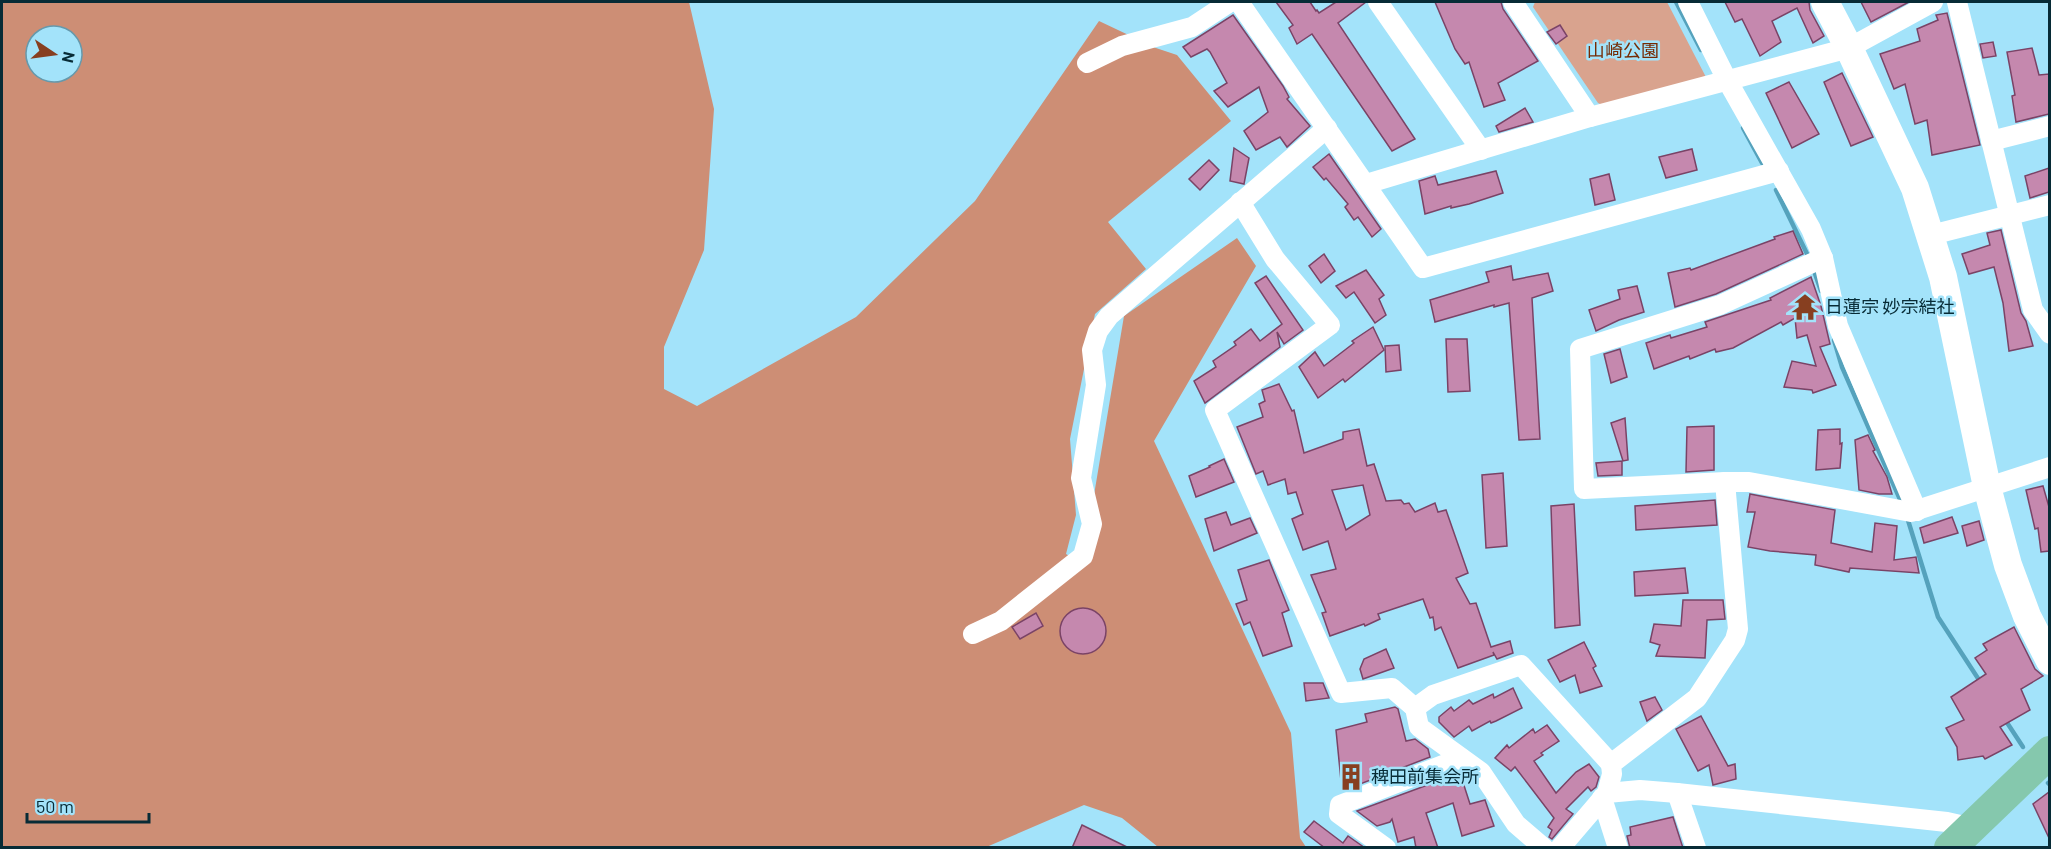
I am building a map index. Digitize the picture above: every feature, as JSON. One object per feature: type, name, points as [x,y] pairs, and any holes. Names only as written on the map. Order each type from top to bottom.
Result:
[{"type":"main road","points":[[1959,837],[2048,758]]},
{"type":"street","points":[[1087,63],[1122,46],[1192,27],[1230,2]]},
{"type":"street","points":[[1239,2],[1423,268],[1779,171]]},
{"type":"street","points":[[1378,2],[1481,150]]},
{"type":"street","points":[[1513,2],[1590,117]]},
{"type":"street","points":[[1688,2],[1727,80],[1811,229],[1815,262],[1908,511]]},
{"type":"street","points":[[1825,2],[1915,188],[1931,235],[1943,277],[1987,487],[2008,565],[2027,616],[2049,661]]},
{"type":"street","points":[[1366,184],[1590,117],[1849,48],[1933,2]]},
{"type":"street","points":[[1957,2],[2033,310],[2049,334]]},
{"type":"street","points":[[1991,141],[2049,126]]},
{"type":"street","points":[[973,634],[1001,621],[1083,556],[1092,524],[1081,478],[1096,385],[1092,350],[1098,331],[1109,315],[1327,128]]},
{"type":"street","points":[[1240,202],[1275,259],[1330,325],[1215,410],[1341,693],[1392,688],[1414,708],[1419,727],[1481,772],[1516,824],[1544,848]]},
{"type":"street","points":[[1931,235],[2049,205]]},
{"type":"street","points":[[1815,262],[1720,305],[1580,349],[1584,489],[1749,482],[1908,511],[2049,467]]},
{"type":"street","points":[[1611,764],[1697,698],[1735,640],[1738,629],[1725,482]]},
{"type":"street","points":[[1414,708],[1433,694],[1521,665],[1611,764],[1612,774],[1604,796],[1560,848]]},
{"type":"street","points":[[1386,848],[1340,814],[1340,805],[1461,758]]},
{"type":"street","points":[[1604,796],[1640,790],[1947,822],[1959,837]]},
{"type":"street","points":[[1677,793],[1696,848]]},
{"type":"street","points":[[1604,796],[1618,848]]},
{"type":"green space","name":"山崎公園","points":[[1535,2],[1667,2],[1708,81],[1607,107],[1598,103],[1533,7]]},
{"type":"shaded area","points":[[2,2],[689,2],[714,109],[704,250],[664,347],[664,389],[697,406],[856,317],[975,201],[1099,21],[1156,48],[1177,55],[1231,121],[1108,222],[1146,269],[1095,314],[1070,439],[1076,515],[1066,554],[1085,565],[1094,495],[1124,316],[1237,238],[1256,266],[1154,441],[1291,733],[1300,838],[1306,847],[1158,847],[1122,818],[1084,805],[984,848],[2,848]]},
{"type":"building","points":[[1276,2],[1310,2],[1319,13],[1336,2],[1366,2],[1338,23],[1415,139],[1392,151],[1312,34],[1297,44],[1289,28],[1293,25]]},
{"type":"building","points":[[1435,2],[1501,2],[1503,9],[1538,61],[1498,83],[1505,100],[1484,107],[1469,62],[1465,64],[1455,49]]},
{"type":"building","points":[[1725,2],[1809,2],[1810,10],[1824,36],[1813,43],[1797,8],[1772,21],[1781,42],[1760,56],[1742,19],[1735,22]]},
{"type":"building","points":[[1861,2],[1909,2],[1871,22]]},
{"type":"building","points":[[1947,13],[1980,145],[1932,155],[1927,120],[1915,124],[1905,84],[1894,89],[1880,54],[1920,41],[1917,29],[1938,20],[1936,15]]},
{"type":"building","points":[[1233,15],[1283,86],[1289,97],[1287,99],[1310,126],[1287,147],[1280,137],[1256,150],[1244,131],[1268,112],[1259,87],[1228,107],[1214,91],[1227,83],[1210,52],[1207,49],[1191,57],[1183,47]]},
{"type":"building","points":[[1560,25],[1567,36],[1556,44],[1547,32]]},
{"type":"building","points":[[1993,42],[1996,56],[1983,58],[1980,44]]},
{"type":"building","points":[[2032,48],[2039,75],[2049,74],[2049,114],[2016,122],[2012,96],[2015,95],[2007,52]]},
{"type":"building","points":[[1842,73],[1873,137],[1851,146],[1824,82]]},
{"type":"building","points":[[1789,82],[1819,134],[1792,148],[1766,93]]},
{"type":"building","points":[[1525,108],[1533,122],[1499,132],[1496,126]]},
{"type":"building","points":[[1234,148],[1249,158],[1244,184],[1230,181]]},
{"type":"building","points":[[1692,149],[1697,170],[1666,178],[1659,157]]},
{"type":"building","points":[[1329,154],[1381,229],[1372,237],[1358,217],[1354,220],[1345,207],[1348,204],[1326,178],[1324,180],[1313,167]]},
{"type":"building","points":[[1209,160],[1219,170],[1200,190],[1189,179]]},
{"type":"building","points":[[2049,168],[2049,192],[2030,198],[2025,176]]},
{"type":"building","points":[[1496,171],[1503,193],[1425,214],[1419,181],[1435,176],[1438,185]]},
{"type":"building","points":[[1609,174],[1615,200],[1595,205],[1590,179]]},
{"type":"building","points":[[2001,230],[2021,313],[2026,321],[2033,346],[2009,351],[2003,303],[1994,267],[1969,274],[1962,254],[1990,245],[1987,233]]},
{"type":"building","points":[[1793,231],[1803,254],[1716,294],[1675,307],[1668,273],[1690,268],[1691,270]]},
{"type":"building","points":[[1324,254],[1335,271],[1321,283],[1309,266]]},
{"type":"building","points":[[1511,266],[1513,280],[1548,273],[1553,291],[1532,298],[1540,439],[1519,440],[1509,303],[1435,322],[1430,300],[1489,282],[1486,272]]},
{"type":"building","points":[[1366,270],[1384,295],[1379,299],[1386,315],[1375,323],[1354,292],[1346,298],[1336,286]]},
{"type":"building","points":[[1266,276],[1303,330],[1284,344],[1277,332],[1280,347],[1205,403],[1194,381],[1216,367],[1213,361],[1236,345],[1234,342],[1251,329],[1260,341],[1282,324],[1255,283]]},
{"type":"building","points":[[1811,277],[1830,344],[1820,347],[1836,385],[1813,393],[1812,390],[1784,387],[1792,361],[1816,366],[1807,335],[1797,338],[1795,318],[1783,325],[1781,322],[1733,348],[1716,352],[1715,349],[1654,369],[1646,343],[1707,327],[1705,322],[1771,300],[1770,298]]},
{"type":"building","points":[[1637,286],[1644,312],[1596,331],[1589,310],[1620,299],[1618,290]]},
{"type":"building","points":[[1373,327],[1384,350],[1345,382],[1343,379],[1318,398],[1299,367],[1315,352],[1324,366],[1354,343],[1352,341]]},
{"type":"building","points":[[1446,339],[1467,339],[1470,391],[1448,392]]},
{"type":"building","points":[[1399,345],[1401,370],[1386,372],[1385,346]]},
{"type":"building","points":[[1620,349],[1627,377],[1611,383],[1604,354]]},
{"type":"building","points":[[1279,384],[1292,411],[1294,410],[1304,453],[1343,439],[1343,432],[1359,429],[1367,466],[1374,464],[1386,501],[1401,500],[1404,504],[1409,503],[1415,512],[1435,503],[1438,512],[1446,510],[1468,573],[1456,578],[1470,604],[1476,603],[1491,647],[1510,641],[1513,653],[1497,659],[1493,652],[1494,655],[1458,668],[1441,627],[1435,630],[1433,617],[1430,618],[1423,599],[1378,614],[1380,619],[1365,626],[1364,624],[1330,636],[1322,613],[1326,612],[1311,575],[1336,569],[1328,541],[1303,550],[1292,519],[1303,514],[1296,492],[1288,494],[1285,479],[1268,485],[1263,471],[1256,474],[1237,427],[1263,417],[1259,404],[1265,401],[1262,390]],"holes":[[[1363,485],[1370,515],[1346,530],[1332,490]]]},
{"type":"building","points":[[1625,418],[1628,460],[1623,461],[1611,423]]},
{"type":"building","points":[[1714,426],[1714,470],[1686,472],[1687,427]]},
{"type":"building","points":[[1840,429],[1840,444],[1842,443],[1840,468],[1816,470],[1818,430]]},
{"type":"building","points":[[1868,435],[1892,494],[1859,490],[1855,440]]},
{"type":"building","points":[[1224,459],[1234,482],[1196,497],[1189,476]]},
{"type":"building","points":[[1622,461],[1622,475],[1598,476],[1596,463]]},
{"type":"building","points":[[1503,473],[1507,546],[1486,548],[1482,475]]},
{"type":"building","points":[[2043,486],[2049,507],[2049,551],[2041,552],[2038,528],[2035,529],[2026,490]]},
{"type":"building","points":[[1750,494],[1835,510],[1831,543],[1872,552],[1875,523],[1897,526],[1894,560],[1916,557],[1919,573],[1850,568],[1849,572],[1815,565],[1816,555],[1748,547],[1755,512],[1747,512]]},
{"type":"building","points":[[1715,500],[1717,525],[1636,530],[1635,506]]},
{"type":"building","points":[[1574,504],[1580,625],[1555,628],[1551,506]]},
{"type":"building","points":[[1226,512],[1231,525],[1250,518],[1257,533],[1214,551],[1205,519]]},
{"type":"building","points":[[1952,517],[1958,533],[1924,543],[1920,528]]},
{"type":"building","points":[[1979,521],[1984,540],[1967,546],[1962,526]]},
{"type":"building","points":[[1269,560],[1289,610],[1282,613],[1292,646],[1263,656],[1250,622],[1244,625],[1236,604],[1247,600],[1238,570]]},
{"type":"building","points":[[1685,568],[1688,593],[1635,596],[1634,572]]},
{"type":"building","points":[[1683,600],[1723,600],[1725,619],[1707,620],[1705,658],[1656,656],[1660,645],[1650,642],[1654,624],[1681,626]]},
{"type":"building","points":[[1083,608],[1099,615],[1106,631],[1099,647],[1083,654],[1067,647],[1060,631],[1067,615]]},
{"type":"building","points":[[1036,613],[1043,626],[1020,639],[1012,627]]},
{"type":"building","points":[[2014,627],[2035,669],[2043,676],[2021,689],[2030,710],[2000,727],[2012,745],[1985,759],[1983,756],[1958,760],[1957,747],[1946,728],[1964,720],[1951,697],[1986,674],[1975,658],[1987,650],[1983,644]]},
{"type":"building","points":[[1584,642],[1596,666],[1593,668],[1602,686],[1580,693],[1575,675],[1560,682],[1548,660]]},
{"type":"building","points":[[1386,649],[1394,668],[1363,679],[1360,669],[1364,659]]},
{"type":"building","points":[[1304,683],[1323,683],[1329,698],[1306,701]]},
{"type":"building","points":[[1513,688],[1522,708],[1496,721],[1491,723],[1490,721],[1472,731],[1469,726],[1454,737],[1439,722],[1439,717],[1451,707],[1454,711],[1469,700],[1473,704],[1493,694],[1494,698]]},
{"type":"building","points":[[1655,697],[1662,710],[1647,721],[1640,702]]},
{"type":"building","points":[[1395,707],[1398,709],[1406,741],[1415,739],[1428,749],[1430,757],[1342,791],[1336,730],[1367,722],[1365,714]]},
{"type":"building","points":[[1701,716],[1728,766],[1735,764],[1736,779],[1713,785],[1709,765],[1698,771],[1676,729]]},
{"type":"building","points":[[1547,725],[1559,741],[1541,753],[1543,755],[1534,761],[1556,793],[1576,772],[1589,764],[1599,777],[1596,787],[1591,791],[1588,787],[1566,809],[1573,814],[1552,839],[1549,837],[1552,830],[1548,827],[1554,818],[1515,767],[1511,771],[1495,758],[1507,745],[1509,748],[1533,729],[1535,733]]},
{"type":"building","points":[[1460,773],[1470,804],[1485,800],[1494,826],[1462,836],[1453,803],[1426,813],[1438,848],[1416,848],[1414,837],[1398,842],[1392,819],[1390,822],[1377,826],[1357,811]]},
{"type":"building","points":[[2049,792],[2049,838],[2033,804]]},
{"type":"building","points":[[1673,817],[1683,848],[1630,848],[1627,836],[1631,835],[1630,827]]},
{"type":"building","points":[[1314,821],[1343,843],[1348,836],[1365,848],[1325,848],[1304,832]]},
{"type":"building","points":[[1082,825],[1129,848],[1072,848]]},
{"type":"waterway","points":[[1676,2],[1701,50]]},
{"type":"waterway","points":[[1743,128],[1762,163]]},
{"type":"waterway","points":[[1776,190],[1810,260]]},
{"type":"waterway","points":[[1813,268],[1821,291]]},
{"type":"waterway","points":[[1834,340],[1842,367],[1902,504]]},
{"type":"waterway","points":[[1907,517],[1938,617],[1981,683]]},
{"type":"waterway","points":[[2004,718],[2023,747]]},
{"type":"place","name":"日蓮宗 妙宗結社","points":[[1805,307]]},
{"type":"place","name":"稗田前集会所","points":[[1351,777]]}]
